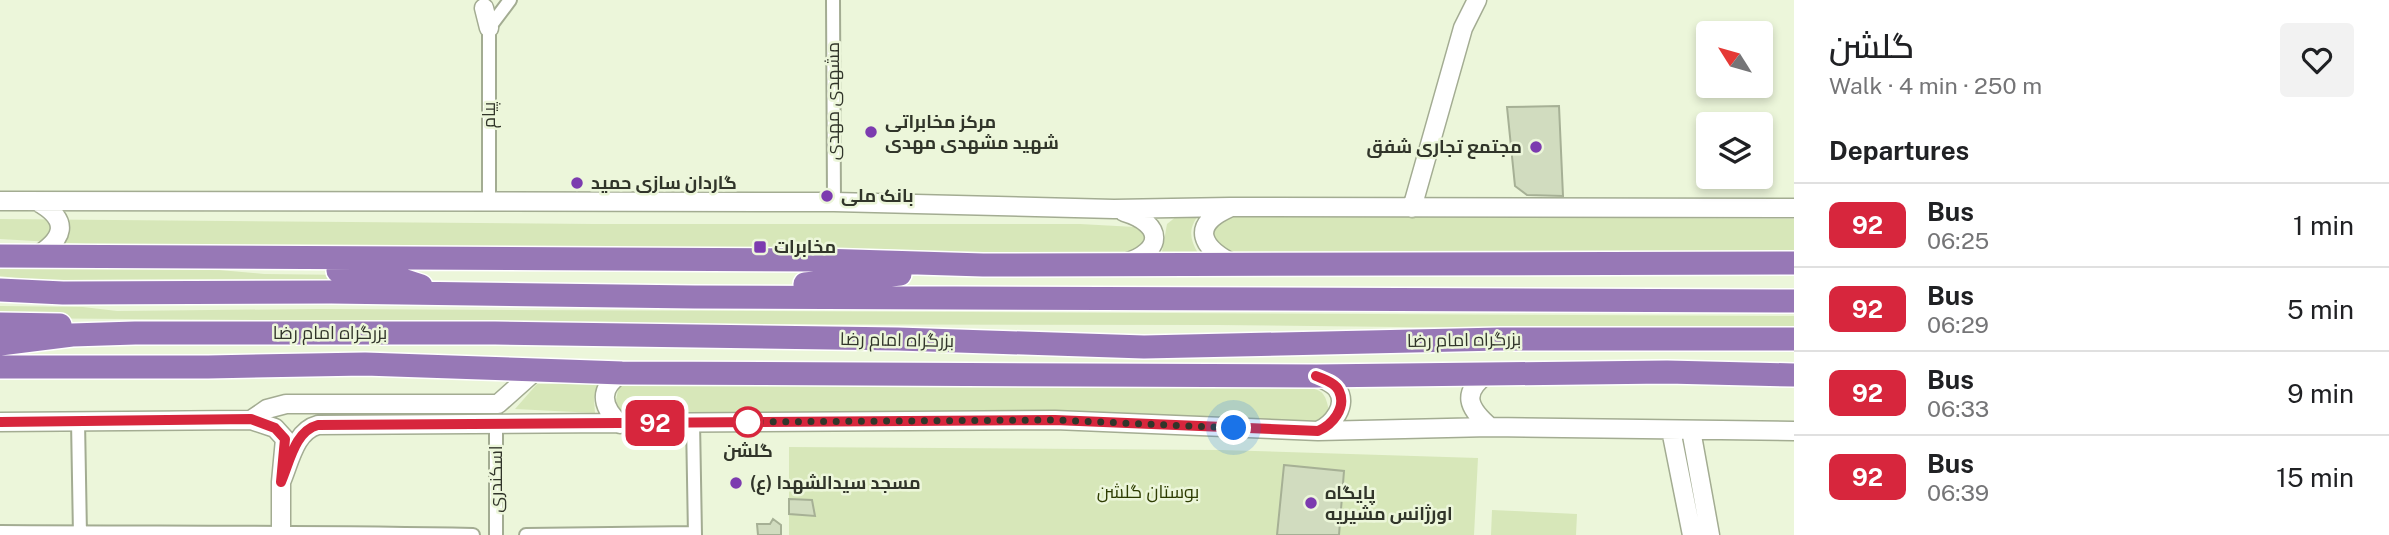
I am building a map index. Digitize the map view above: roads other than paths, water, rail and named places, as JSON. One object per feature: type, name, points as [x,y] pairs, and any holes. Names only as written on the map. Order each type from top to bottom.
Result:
[{"type":"highway","points":[[0,256],[820,260],[983,265],[1794,263]]},
{"type":"highway","points":[[186,258],[217,268],[384,274],[447,294]]},
{"type":"highway","points":[[694,297],[983,265]]},
{"type":"highway","points":[[0,290],[64,293],[694,297],[1794,301]]},
{"type":"highway","points":[[0,324],[48,324],[135,333]]},
{"type":"highway","name":"بزرگراه امام رضا","points":[[0,344],[72,335],[135,333],[495,333],[898,339],[1144,347],[1500,339],[1794,339]]},
{"type":"highway","points":[[898,339],[1214,375]]},
{"type":"highway","points":[[1724,374],[1794,363]]},
{"type":"highway","points":[[0,367],[208,368],[366,364],[622,373],[1794,375]]},
{"type":"main road","points":[[1412,208],[1463,28],[1477,0]]},
{"type":"main road","name":"پیام","points":[[486,3],[489,28]]},
{"type":"main road","points":[[0,201],[834,202],[1114,209],[1794,208]]},
{"type":"main road","points":[[35,257],[51,247],[58,238],[60,227],[57,216],[38,202]]},
{"type":"main road","points":[[1230,207],[1213,215],[1206,223],[1204,234],[1207,245],[1234,264]]},
{"type":"main road","points":[[1114,209],[1147,222],[1153,232],[1149,251],[1139,258],[1118,264]]},
{"type":"main road","points":[[251,419],[267,409],[286,404],[498,404],[534,372]]},
{"type":"main road","points":[[620,424],[611,415],[605,397],[611,381],[622,373]]},
{"type":"main road","points":[[1487,374],[1477,382],[1470,398],[1472,410],[1490,427]]},
{"type":"main road","points":[[1316,376],[1340,391],[1337,416],[1328,427],[1318,431]]},
{"type":"main road","points":[[0,422],[251,419],[275,428],[285,439],[281,482],[281,533]]},
{"type":"main road","points":[[281,482],[301,435],[318,425],[1055,420],[1318,431],[1490,427],[1794,430]]},
{"type":"main road","points":[[1671,430],[1692,535]]},
{"type":"main road","points":[[1690,430],[1710,535]]},
{"type":"street","points":[[489,28],[510,0]]},
{"type":"street","name":"مشهدی مهدی","points":[[832,0],[834,202]]},
{"type":"street","name":"پیام","points":[[489,28],[489,202]]},
{"type":"street","points":[[79,421],[79,534]]},
{"type":"street","points":[[526,535],[695,534],[693,422]]},
{"type":"street","name":"اسکندری","points":[[496,424],[496,535]]},
{"type":"street","points":[[0,532],[472,535]]},
{"type":"place","name":"مرکز مخابراتی شهید مشهدی مهدی","points":[[871,132]]},
{"type":"place","name":"مجتمع تجاری شفق","points":[[1536,147]]},
{"type":"place","name":"گاردان سازی حمید","points":[[577,183]]},
{"type":"place","name":"بانک ملی","points":[[827,196]]},
{"type":"place","name":"مخابرات","points":[[760,247]]},
{"type":"place","name":"گلشن","points":[[748,422]]},
{"type":"place","name":"مسجد سیدالشهدا (ع)","points":[[736,483]]},
{"type":"place","name":"پایگاه اورژانس مشیریه","points":[[1311,503]]},
{"type":"park label","name":"بوستان گلشن","points":[[1148,492]]}]
